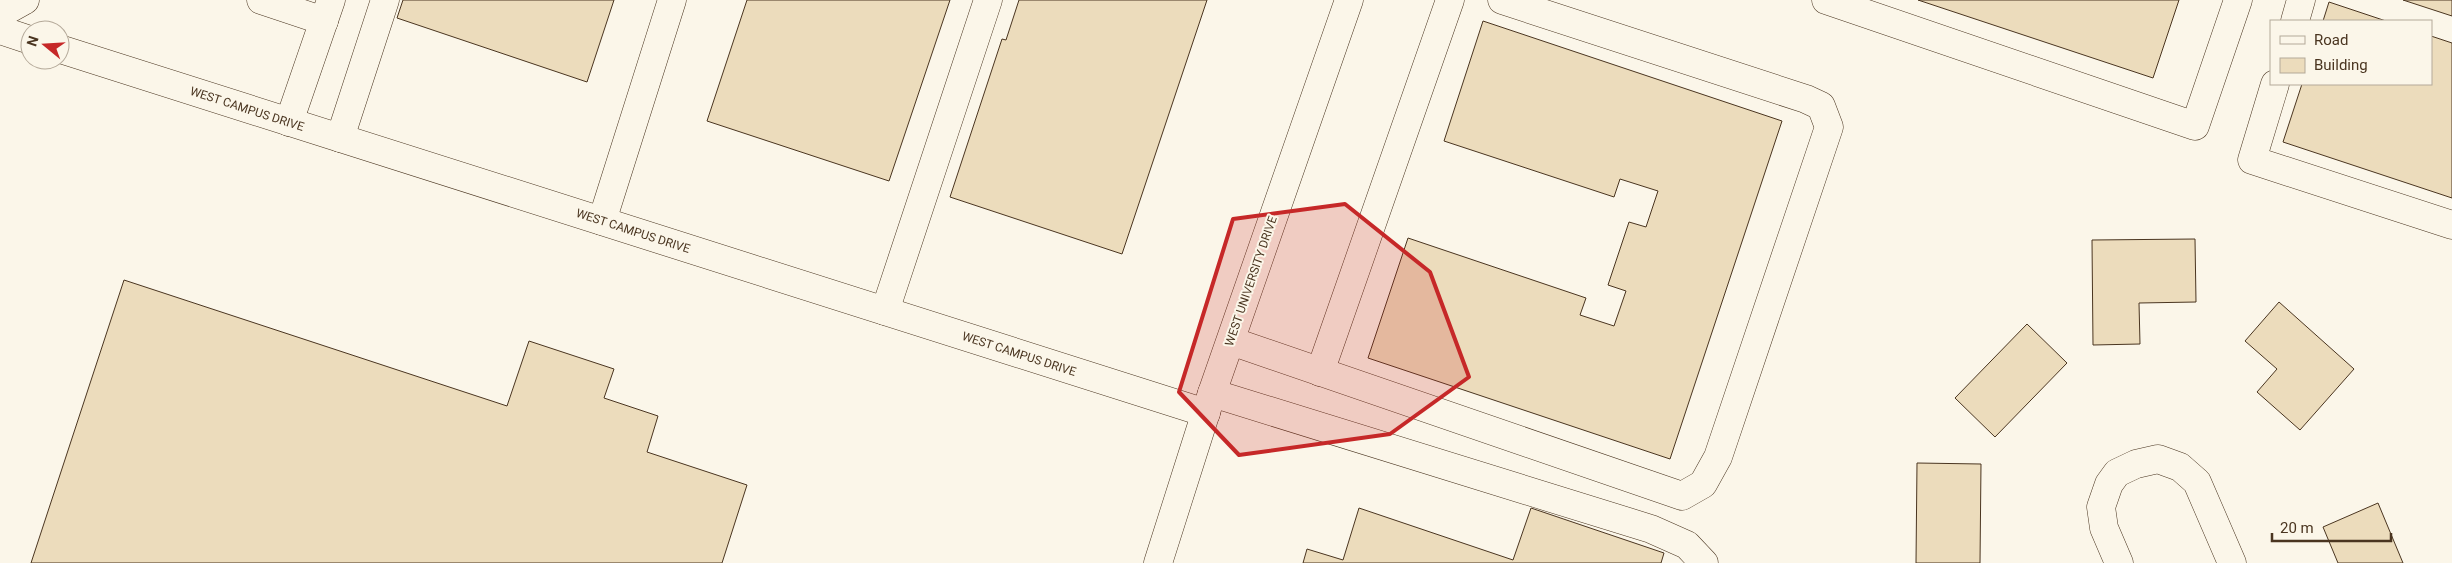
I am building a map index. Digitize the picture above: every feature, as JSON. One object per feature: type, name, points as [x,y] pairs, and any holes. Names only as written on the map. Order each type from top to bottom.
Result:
[{"type":"street","points":[[0,14],[25,0]]},
{"type":"street","points":[[261,0],[327,10],[290,122]]},
{"type":"street","points":[[340,138],[386,0]]},
{"type":"street","points":[[602,221],[672,0]]},
{"type":"street","points":[[885,311],[988,0]]},
{"type":"street","name":"WEST UNIVERSITY DRIVE","points":[[1158,563],[1209,403],[1349,0]]},
{"type":"street","points":[[1320,372],[1450,0]]},
{"type":"street","points":[[1231,341],[1682,496],[1703,484],[1718,457],[1829,127],[1821,106],[1502,0]]},
{"type":"street","points":[[1826,0],[2195,126],[2238,0]]},
{"type":"street","points":[[2295,20],[2301,0]]},
{"type":"street","points":[[0,30],[20,37]]},
{"type":"street","name":"WEST CAMPUS DRIVE","points":[[70,53],[885,311],[1651,530],[1687,545],[1704,563]]},
{"type":"street","points":[[2275,85],[2252,160],[2452,225]]},
{"type":"street","points":[[2119,563],[2104,528],[2101,507],[2109,484],[2117,473],[2136,464],[2158,459],[2180,467],[2197,482],[2232,563]]},
{"type":"highlighted area","points":[[1345,204],[1430,272],[1469,377],[1390,434],[1239,455],[1179,392],[1233,219]]},
{"type":"building","points":[[403,0],[614,0],[587,82],[397,18]]},
{"type":"building","points":[[747,0],[950,0],[889,181],[707,121]]},
{"type":"building","points":[[1019,0],[1207,0],[1122,254],[950,197],[1002,39],[1006,40]]},
{"type":"building","points":[[1918,0],[2179,0],[2153,78]]},
{"type":"building","points":[[2403,0],[2452,0],[2452,16]]},
{"type":"building","points":[[2329,2],[2383,20],[2323,20]]},
{"type":"building","points":[[1483,21],[1782,121],[1670,459],[1368,358],[1408,238],[1586,298],[1580,315],[1614,326],[1626,291],[1608,285],[1629,222],[1646,227],[1658,191],[1620,179],[1614,197],[1444,141]]},
{"type":"building","points":[[2432,36],[2452,43],[2452,198],[2283,142],[2302,85],[2432,85]]},
{"type":"building","points":[[2195,239],[2196,302],[2139,303],[2140,344],[2093,345],[2092,240]]},
{"type":"building","points":[[124,280],[507,406],[529,341],[614,369],[604,398],[658,416],[647,452],[747,485],[722,563],[31,563]]},
{"type":"building","points":[[2279,302],[2354,369],[2300,430],[2257,392],[2277,369],[2245,341]]},
{"type":"building","points":[[2027,324],[2067,363],[1995,437],[1955,398]]},
{"type":"building","points":[[1917,463],[1981,464],[1980,563],[1916,563]]},
{"type":"building","points":[[2378,503],[2403,563],[2338,563],[2323,527]]},
{"type":"building","points":[[1359,508],[1513,560],[1531,508],[1664,553],[1661,563],[1303,563],[1307,549],[1343,560]]}]
